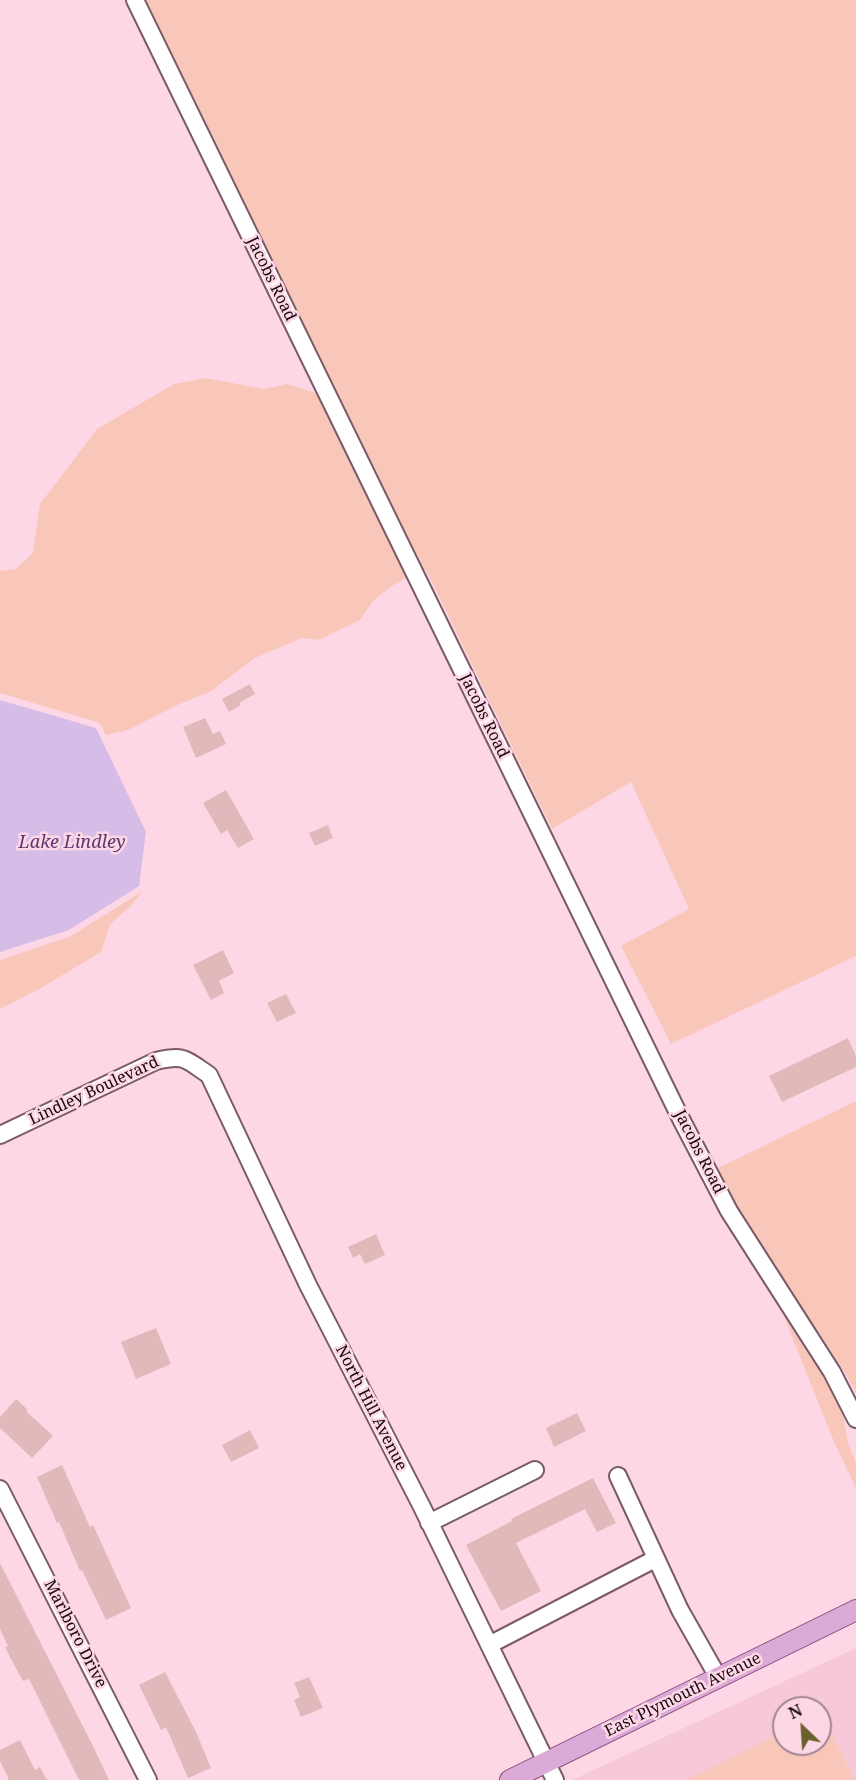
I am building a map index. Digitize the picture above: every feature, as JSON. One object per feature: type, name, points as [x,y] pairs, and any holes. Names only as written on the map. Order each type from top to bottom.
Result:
[{"type":"main road","name":"East Plymouth Avenue","points":[[510,1780],[856,1610]]},
{"type":"street","name":"Jacobs Road","points":[[135,0],[681,1119],[729,1211],[832,1372],[856,1419]]},
{"type":"street","name":"Lindley Boulevard","points":[[0,1135],[156,1061],[177,1056],[189,1061]]},
{"type":"street","name":"North Hill Avenue","points":[[189,1061],[209,1075],[220,1095],[309,1285],[555,1780]]},
{"type":"street","points":[[429,1523],[536,1470]]},
{"type":"street","points":[[618,1476],[655,1559],[718,1677]]},
{"type":"street","name":"Marlboro Drive","points":[[0,1489],[148,1780]]},
{"type":"street","points":[[489,1645],[655,1559]]},
{"type":"shaded area","points":[[142,0],[856,0],[856,956],[671,1044],[621,946],[689,909],[631,782],[552,829],[426,570],[421,571]]},
{"type":"shaded area","points":[[206,378],[264,389],[287,384],[320,394],[408,576],[373,601],[360,620],[319,640],[302,638],[255,658],[210,692],[177,705],[128,730],[106,735],[97,722],[0,693],[0,571],[16,569],[33,553],[40,504],[97,429],[174,384]]},
{"type":"shaded area","points":[[143,891],[130,907],[110,924],[101,952],[41,988],[0,1009],[0,960],[71,936]]},
{"type":"shaded area","points":[[856,1101],[856,1393],[844,1371],[739,1212],[718,1168]]},
{"type":"shaded area","points":[[783,1314],[824,1377],[843,1414],[848,1443],[856,1463],[856,1488],[834,1442]]},
{"type":"shaded area","points":[[856,1648],[856,1780],[572,1780]]},
{"type":"shaded area","points":[[832,1734],[855,1780],[686,1780],[772,1737],[772,1756],[832,1756]]},
{"type":"water","name":"Lake Lindley","points":[[0,700],[96,728],[146,832],[139,886],[69,930],[0,952]]},
{"type":"building","points":[[250,684],[255,694],[229,712],[222,699]]},
{"type":"building","points":[[205,718],[213,734],[220,731],[226,744],[196,758],[183,727]]},
{"type":"building","points":[[226,790],[254,839],[238,848],[227,830],[221,834],[203,803]]},
{"type":"building","points":[[328,825],[333,838],[315,846],[309,833]]},
{"type":"building","points":[[223,950],[234,973],[219,981],[224,993],[211,1000],[193,965]]},
{"type":"building","points":[[286,994],[296,1013],[277,1022],[267,1003]]},
{"type":"building","points":[[848,1038],[856,1056],[856,1067],[782,1102],[769,1076]]},
{"type":"building","points":[[376,1234],[385,1255],[365,1264],[360,1254],[353,1258],[348,1247]]},
{"type":"building","points":[[156,1328],[171,1364],[136,1379],[121,1342]]},
{"type":"building","points":[[16,1399],[53,1436],[32,1458],[0,1428],[0,1417]]},
{"type":"building","points":[[577,1413],[586,1431],[554,1447],[546,1428]]},
{"type":"building","points":[[250,1430],[259,1448],[231,1462],[222,1445]]},
{"type":"building","points":[[62,1465],[90,1527],[93,1525],[131,1608],[106,1620],[82,1570],[80,1571],[37,1477]]},
{"type":"building","points":[[593,1478],[616,1523],[597,1532],[585,1509],[516,1543],[541,1591],[501,1611],[466,1545],[512,1521],[511,1519]]},
{"type":"building","points":[[0,1563],[109,1780],[79,1780],[29,1679],[23,1681],[11,1659],[0,1629]]},
{"type":"building","points":[[165,1672],[196,1732],[211,1768],[188,1778],[166,1727],[161,1730],[139,1685]]},
{"type":"building","points":[[309,1677],[323,1708],[301,1717],[294,1700],[300,1697],[294,1683]]},
{"type":"building","points":[[20,1740],[35,1770],[40,1767],[47,1780],[9,1780],[0,1761],[0,1750]]}]
